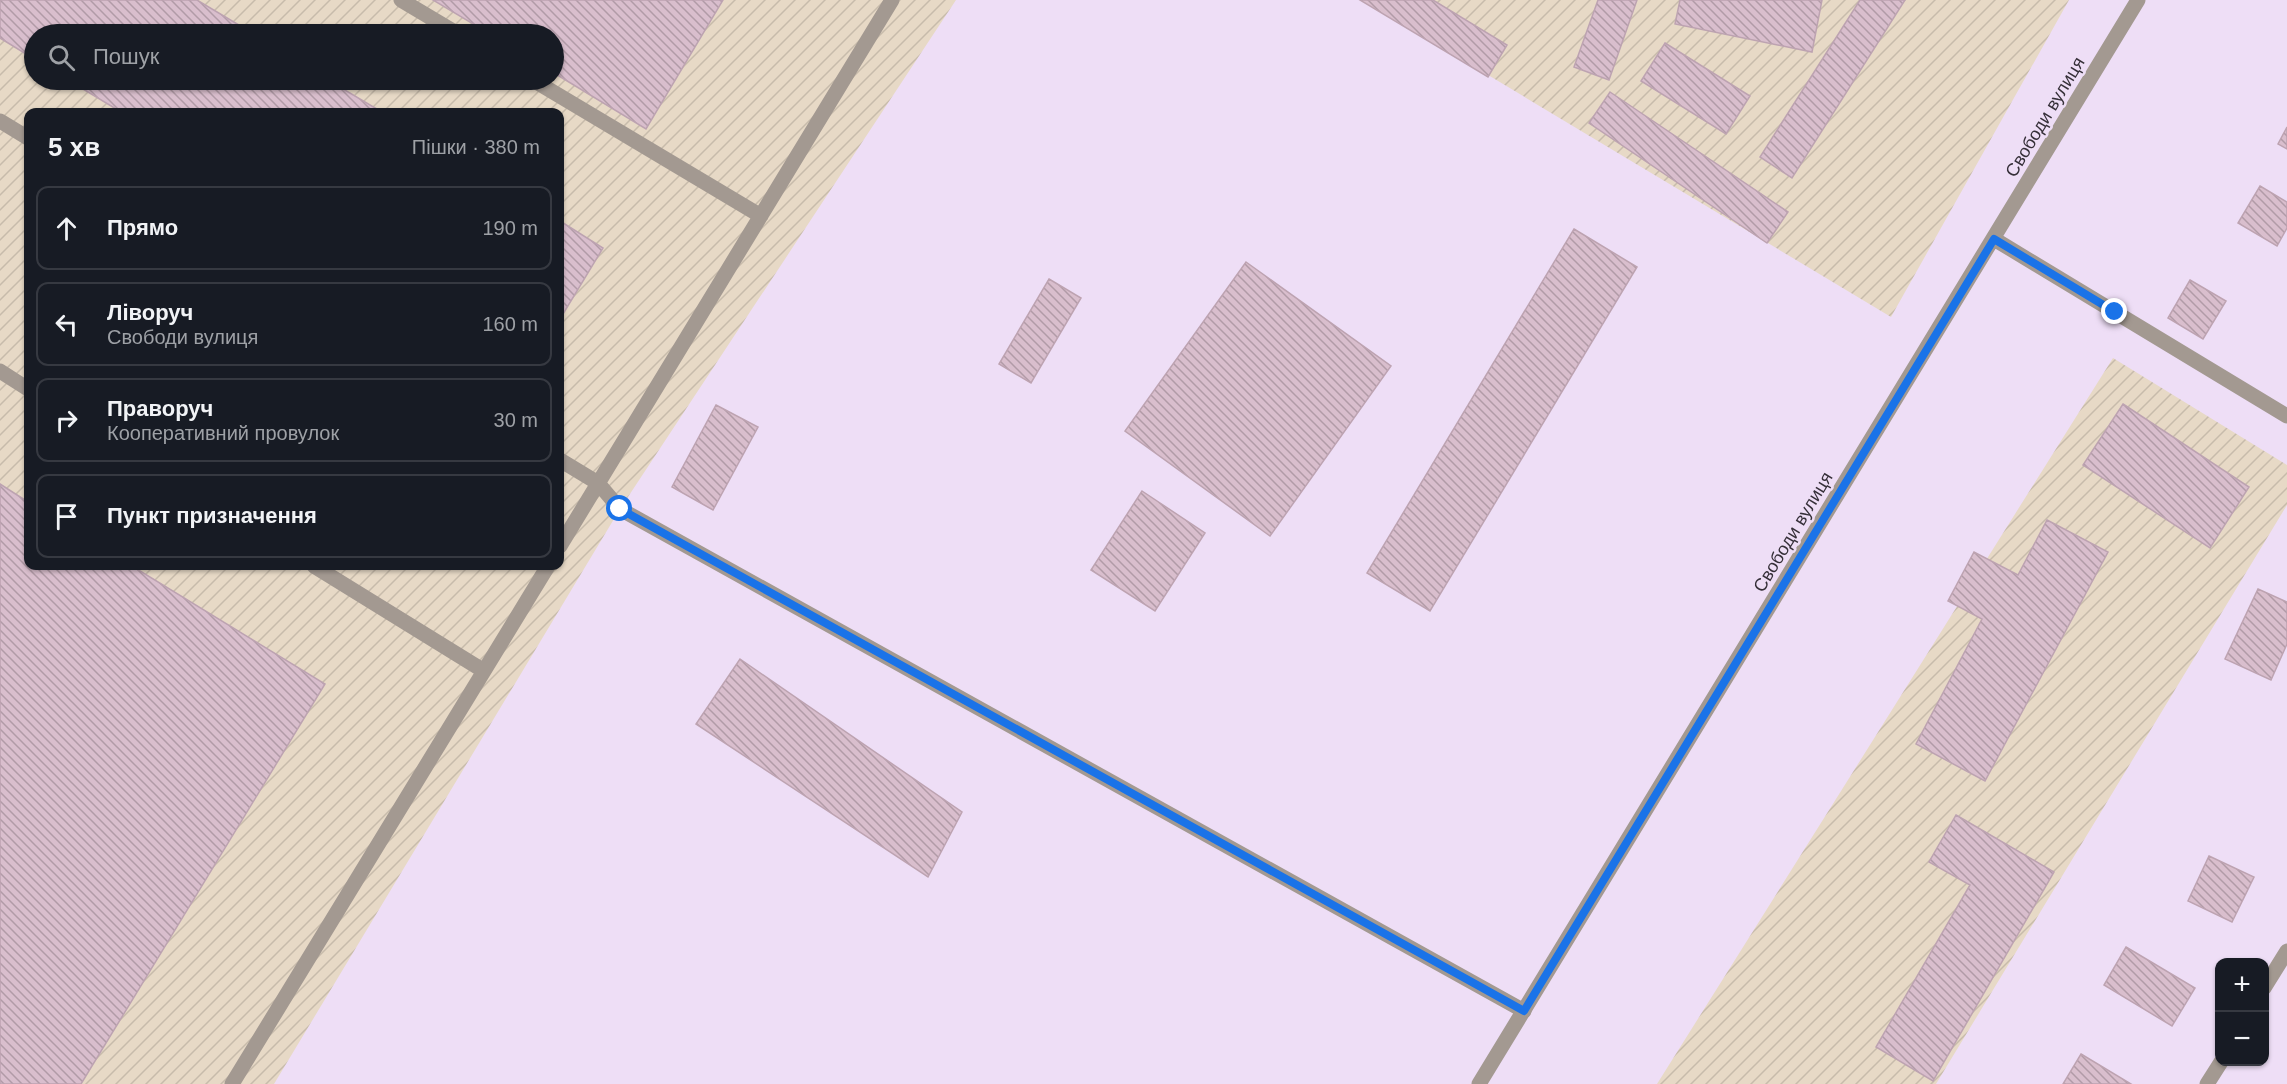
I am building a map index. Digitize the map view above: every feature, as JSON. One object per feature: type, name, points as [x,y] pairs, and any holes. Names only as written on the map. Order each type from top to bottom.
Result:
[{"type":"street","points":[[401,0],[441,24]]},
{"type":"street","points":[[564,539],[892,0]]},
{"type":"street","name":"Свободи вулиця","points":[[1479,1084],[2138,0]]},
{"type":"street","points":[[550,90],[761,216]]},
{"type":"street","points":[[0,121],[24,136]]},
{"type":"street","points":[[1994,239],[2287,416]]},
{"type":"street","points":[[0,371],[24,386]]},
{"type":"street","points":[[564,462],[598,483],[620,509],[1524,1011]]},
{"type":"street","points":[[320,570],[484,671]]},
{"type":"street","points":[[232,1084],[546,570]]},
{"type":"street","points":[[2269,981],[2287,951]]},
{"type":"street","points":[[2207,1084],[2218,1066]]},
{"type":"shaded area","points":[[0,0],[956,0],[620,509],[274,1084],[0,1084]]},
{"type":"shaded area","points":[[1363,0],[2069,0],[1891,317]]},
{"type":"shaded area","points":[[2113,358],[2287,465],[2287,505],[1936,1084],[1657,1084]]},
{"type":"building","points":[[0,0],[197,0],[237,24],[24,24],[24,53],[0,38]]},
{"type":"building","points":[[433,0],[723,0],[646,129],[564,79],[564,24],[473,24]]},
{"type":"building","points":[[1360,0],[1433,0],[1507,45],[1488,77]]},
{"type":"building","points":[[1598,0],[1637,0],[1609,80],[1574,67]]},
{"type":"building","points":[[1680,0],[1822,0],[1812,52],[1675,24]]},
{"type":"building","points":[[1860,0],[1905,0],[1792,178],[1760,157]]},
{"type":"building","points":[[1665,43],[1750,96],[1726,134],[1641,81]]},
{"type":"building","points":[[85,90],[345,90],[375,108],[114,108]]},
{"type":"building","points":[[1610,92],[1788,212],[1767,243],[1589,123]]},
{"type":"building","points":[[2287,127],[2287,149],[2278,144]]},
{"type":"building","points":[[2260,186],[2287,202],[2287,228],[2277,246],[2238,223]]},
{"type":"building","points":[[564,224],[603,248],[564,312]]},
{"type":"building","points":[[1574,229],[1637,267],[1430,611],[1367,573]]},
{"type":"building","points":[[1246,262],[1391,366],[1270,536],[1125,431]]},
{"type":"building","points":[[1049,279],[1081,298],[1031,383],[999,364]]},
{"type":"building","points":[[2190,280],[2226,301],[2203,339],[2168,318]]},
{"type":"building","points":[[2123,404],[2249,487],[2210,548],[2083,465]]},
{"type":"building","points":[[716,405],[758,427],[713,510],[672,487]]},
{"type":"building","points":[[0,484],[24,499],[24,570],[139,570],[325,684],[81,1084],[0,1084]]},
{"type":"building","points":[[1142,491],[1205,533],[1155,611],[1091,570]]},
{"type":"building","points":[[2047,520],[2108,552],[1985,781],[1916,744],[1982,619],[1948,601],[1974,552],[2018,575]]},
{"type":"building","points":[[2258,589],[2287,602],[2287,644],[2271,680],[2225,659]]},
{"type":"building","points":[[740,659],[962,812],[928,877],[696,724]]},
{"type":"building","points":[[1956,815],[2054,872],[1933,1081],[1876,1047],[1970,885],[1929,862]]},
{"type":"building","points":[[2209,856],[2254,877],[2232,922],[2188,901]]},
{"type":"building","points":[[2126,947],[2195,988],[2172,1026],[2104,985]]},
{"type":"building","points":[[2081,1054],[2131,1084],[2063,1084]]},
{"type":"route","points":[[620,509],[1524,1011],[1994,239],[2115,312]]}]
